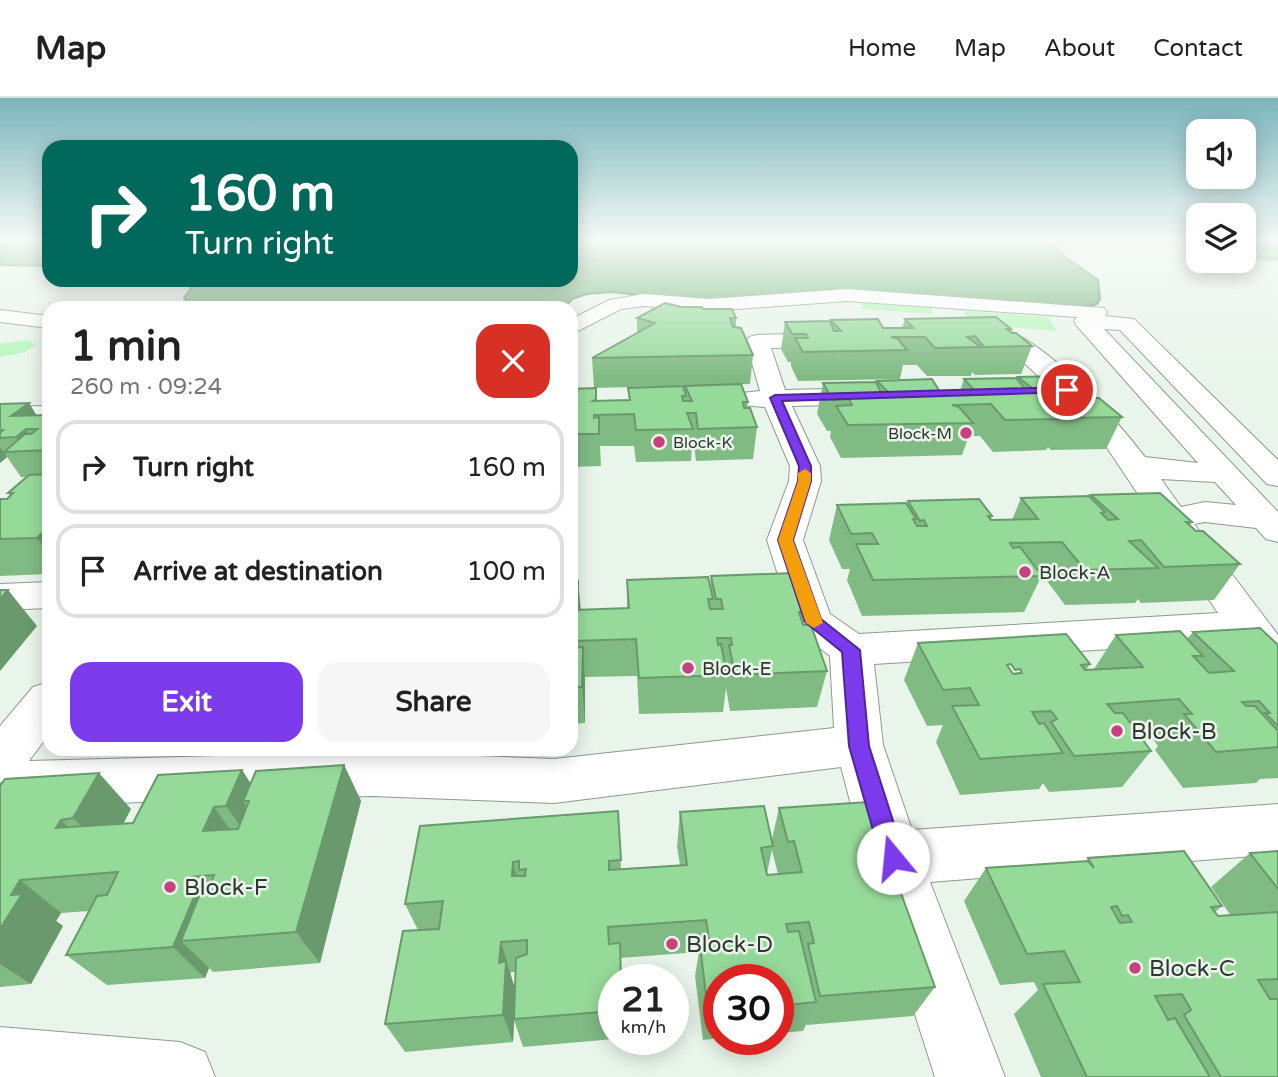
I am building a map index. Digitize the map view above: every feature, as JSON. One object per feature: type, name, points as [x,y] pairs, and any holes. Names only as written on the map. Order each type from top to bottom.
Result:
[{"type":"street","points":[[578,325],[616,304],[644,300],[709,305],[847,295],[1097,312],[1085,321]]},
{"type":"street","points":[[0,316],[42,321]]},
{"type":"street","points":[[1085,321],[1126,324],[1278,477]]},
{"type":"street","points":[[1085,321],[1272,525]]},
{"type":"street","points":[[960,335],[999,334],[1025,352],[1053,390],[1112,432],[1175,518],[1246,626],[1278,666]]},
{"type":"street","points":[[858,339],[757,342],[775,398],[805,466],[805,481],[785,540],[813,622],[851,650],[1246,626]]},
{"type":"street","points":[[720,399],[901,395]]},
{"type":"street","points":[[0,415],[42,414]]},
{"type":"street","points":[[1242,440],[1278,442]]},
{"type":"street","points":[[1133,464],[1168,471],[1223,473]]},
{"type":"street","points":[[1175,518],[1205,512],[1272,525]]},
{"type":"street","points":[[0,597],[42,595]]},
{"type":"street","points":[[851,650],[859,746],[893,858],[970,1077]]},
{"type":"street","points":[[0,761],[42,709]]},
{"type":"street","points":[[0,783],[372,774],[554,781],[859,746]]},
{"type":"street","points":[[893,858],[1278,829]]},
{"type":"street","points":[[0,1061],[180,1077]]},
{"type":"shaded area","points":[[1098,285],[1100,299],[1097,304],[1078,308],[799,293],[694,301],[612,292],[587,294],[570,301],[187,301],[184,298],[192,287]]},
{"type":"shaded area","points":[[861,303],[931,308],[933,314],[861,309]]},
{"type":"shaded area","points":[[964,311],[1048,317],[1057,331],[969,324]]},
{"type":"shaded area","points":[[25,340],[36,344],[25,352],[0,357],[0,344]]},
{"type":"building","points":[[665,303],[703,309],[732,309],[736,318],[730,318],[733,327],[741,328],[753,355],[592,358],[655,323],[637,318]]},
{"type":"building","points":[[996,317],[1011,329],[1007,329],[1032,346],[984,347],[975,336],[967,337],[981,347],[935,348],[925,337],[891,337],[898,339],[907,350],[803,352],[795,338],[808,338],[806,334],[792,334],[785,322],[830,321],[834,331],[841,331],[831,320],[878,319],[883,328],[913,328],[905,319]]},
{"type":"building","points":[[1071,376],[1092,393],[1087,393],[1099,398],[1122,417],[1065,418],[1050,403],[1042,404],[1060,419],[1005,420],[991,404],[952,405],[959,407],[973,423],[848,425],[836,406],[852,405],[849,399],[833,400],[823,383],[876,382],[882,395],[891,395],[877,381],[932,379],[940,392],[975,391],[964,379],[1016,378],[1028,392],[1036,391],[1018,377]]},
{"type":"building","points":[[741,384],[748,402],[743,402],[744,408],[750,408],[757,427],[698,429],[696,413],[687,413],[693,429],[636,430],[634,414],[594,415],[594,418],[599,417],[599,434],[578,434],[578,389],[596,388],[596,399],[593,401],[630,400],[628,388],[683,386],[686,396],[682,396],[683,401],[692,401],[685,386]]},
{"type":"building","points":[[29,403],[11,416],[42,415],[42,450],[4,452],[25,434],[31,434],[37,429],[26,429],[16,437],[0,438],[3,430],[0,430],[0,404]]},
{"type":"building","points":[[42,474],[42,533],[37,538],[0,539],[0,499],[7,499],[13,493],[8,493],[29,475]]},
{"type":"building","points":[[1160,493],[1192,522],[1186,522],[1196,531],[1203,531],[1240,564],[1164,567],[1141,540],[1129,541],[1158,568],[1085,570],[1062,542],[1010,543],[1013,548],[1020,547],[1042,576],[873,580],[856,544],[878,544],[872,533],[851,534],[837,505],[906,503],[916,519],[913,519],[917,526],[927,526],[924,520],[920,521],[908,501],[979,499],[992,516],[988,516],[991,520],[1038,519],[1021,498],[1089,496],[1105,512],[1101,513],[1108,520],[1118,519],[1091,495]]},
{"type":"building","points":[[793,573],[807,612],[799,612],[803,625],[811,625],[827,671],[735,675],[729,645],[732,645],[731,638],[717,638],[718,645],[721,644],[727,675],[639,678],[636,639],[578,641],[578,610],[629,608],[627,580],[708,577],[713,599],[708,599],[710,609],[723,609],[721,599],[716,599],[711,576]]},
{"type":"building","points":[[0,590],[8,590],[0,599]]},
{"type":"building","points":[[1260,628],[1278,645],[1278,726],[1265,713],[1270,713],[1259,701],[1242,702],[1246,706],[1255,706],[1278,731],[1278,747],[1216,752],[1184,714],[1192,714],[1179,699],[1107,704],[1115,713],[1123,713],[1151,751],[1074,756],[1051,722],[1057,719],[1051,711],[1032,712],[1039,724],[1044,723],[1063,753],[980,759],[952,706],[979,705],[970,688],[943,690],[918,643],[1066,634],[1090,664],[1081,665],[1085,670],[1143,667],[1116,635],[1180,631],[1203,656],[1193,656],[1209,673],[1234,671],[1193,632]],"holes":[[[1011,664],[1015,670],[1020,669],[1022,673],[1013,674],[1007,665]]]},
{"type":"building","points":[[583,647],[582,687],[578,687],[578,648]]},
{"type":"building","points":[[344,765],[296,932],[181,941],[200,894],[207,894],[214,875],[191,877],[189,883],[200,883],[173,947],[66,955],[97,896],[107,895],[118,872],[20,880],[11,895],[22,894],[0,929],[0,786],[5,779],[99,773],[73,818],[61,820],[56,828],[133,823],[158,775],[242,770],[226,806],[214,807],[203,831],[238,829],[249,801],[243,801],[256,771]]},
{"type":"building","name":"Block-D","points":[[868,802],[935,987],[820,996],[808,944],[814,943],[809,922],[786,924],[788,932],[799,931],[816,1002],[794,1004],[794,964],[703,964],[703,970],[700,945],[710,945],[706,920],[608,927],[609,944],[620,943],[621,964],[598,964],[598,1012],[514,1019],[516,958],[527,954],[527,940],[501,942],[499,963],[506,961],[503,1015],[385,1024],[403,931],[439,929],[443,901],[405,904],[420,826],[618,811],[621,860],[609,861],[609,870],[687,865],[680,812],[764,806],[773,846],[761,848],[767,875],[802,872],[794,841],[788,842],[779,808]],"holes":[[[519,861],[519,870],[526,869],[525,876],[512,876],[513,862]]]},
{"type":"building","name":"Block-C","points":[[1184,851],[1222,906],[1211,907],[1218,916],[1278,912],[1278,979],[1258,980],[1270,999],[1278,999],[1278,1077],[1221,1077],[1184,1015],[1191,1010],[1182,994],[1155,996],[1168,1020],[1175,1018],[1210,1077],[1087,1077],[1043,984],[1080,982],[1064,951],[1027,954],[986,868],[1088,861],[1094,868],[1088,858]],"holes":[[[1117,906],[1122,916],[1128,915],[1132,922],[1120,923],[1111,907]]]},
{"type":"building","points":[[1278,851],[1278,889],[1250,853]]},
{"type":"slow traffic","points":[[805,473],[805,481],[785,540],[814,623]]},
{"type":"place","name":"Block-M","points":[[966,433]]},
{"type":"place","name":"Block-K","points":[[659,442]]},
{"type":"place","name":"Block-A","points":[[1025,572]]},
{"type":"place","name":"Block-E","points":[[688,668]]},
{"type":"place","name":"Block-B","points":[[1117,731]]},
{"type":"place","name":"Block-F","points":[[170,887]]},
{"type":"place","name":"Block-D","points":[[672,944]]},
{"type":"place","name":"Block-C","points":[[1135,968]]},
{"type":"route","points":[[893,858],[859,746],[851,650],[813,622],[785,540],[805,481],[805,466],[775,398],[1067,390]]}]
